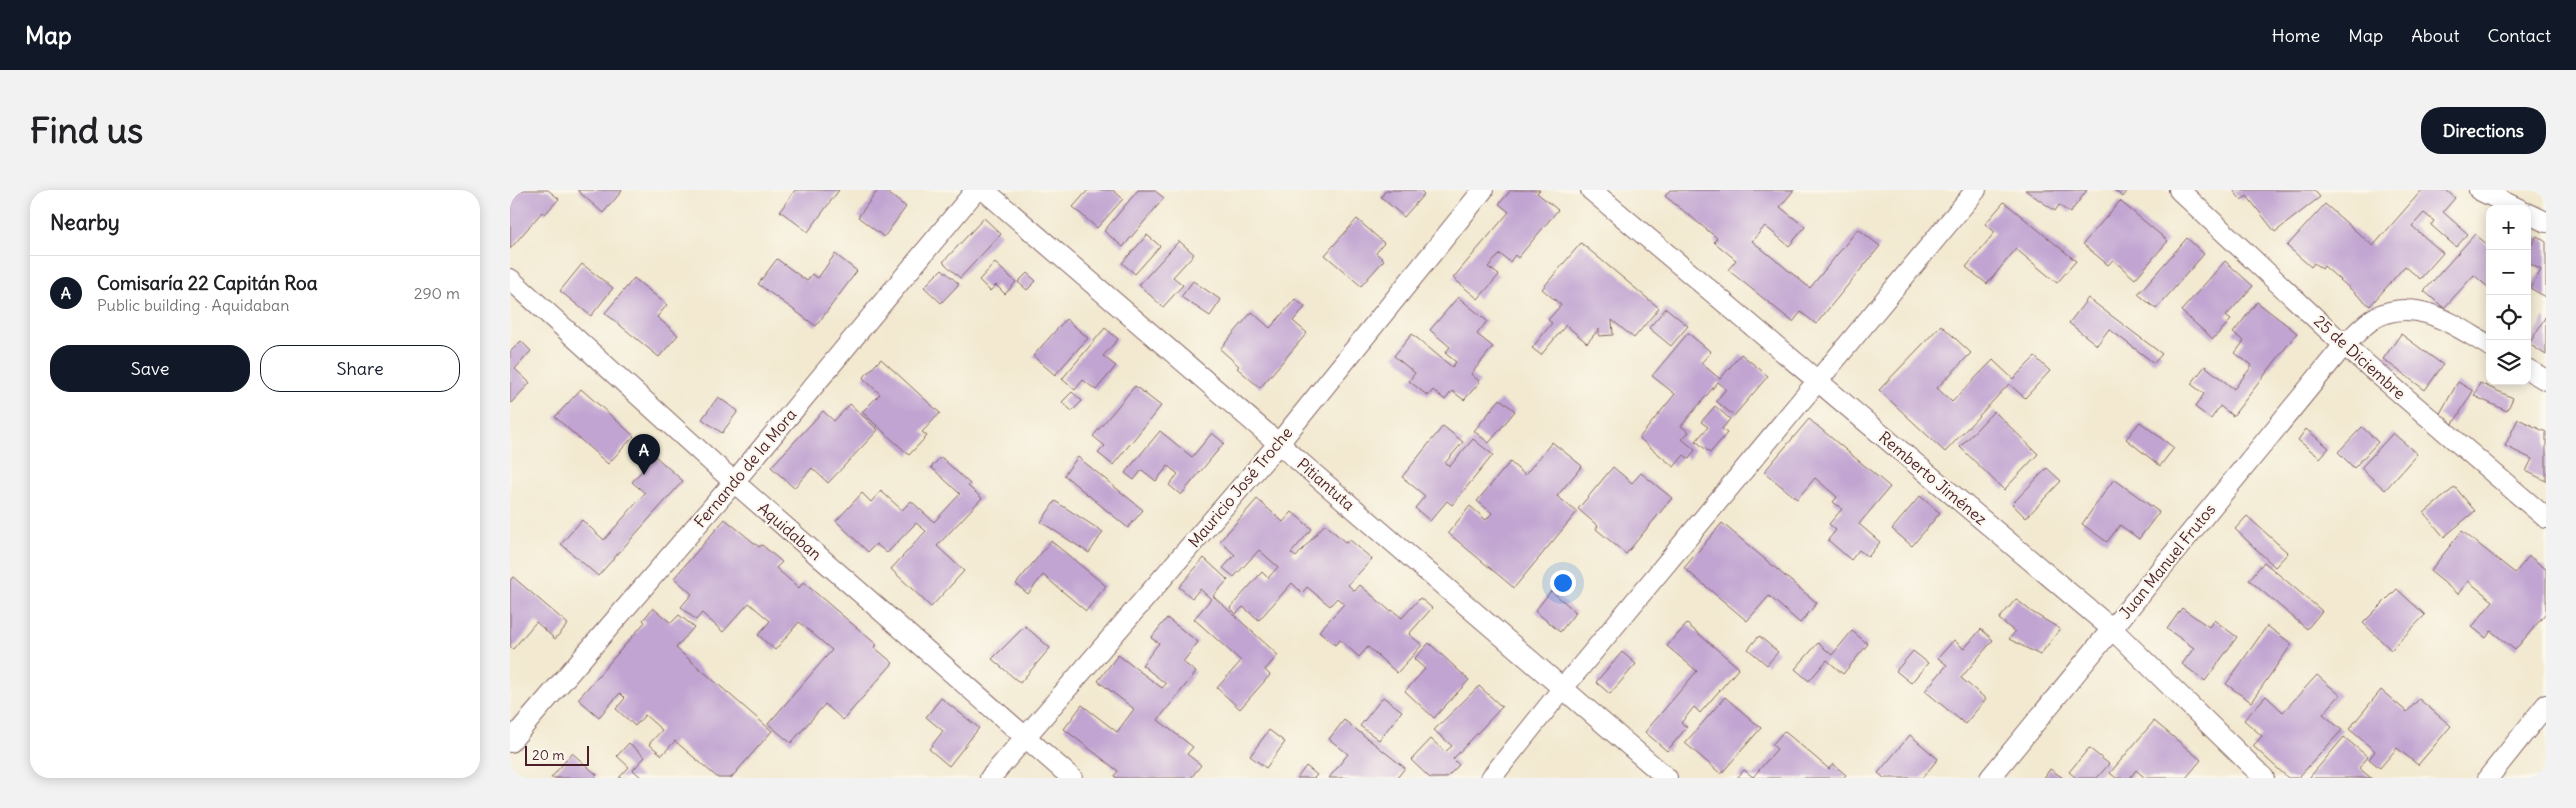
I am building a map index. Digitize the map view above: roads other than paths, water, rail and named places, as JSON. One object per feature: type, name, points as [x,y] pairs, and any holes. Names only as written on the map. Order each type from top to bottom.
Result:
[{"type":"street","name":"Fernando de la Mora","points":[[510,742],[734,482],[976,190]]},
{"type":"street","name":"Pitiantuta","points":[[984,190],[1667,778]]},
{"type":"street","name":"Mauricio José Troche","points":[[990,778],[1279,443],[1483,190]]},
{"type":"street","name":"Remberto Jiménez","points":[[1591,190],[2112,629],[2264,778]]},
{"type":"street","points":[[1491,778],[1563,688],[1976,190]]},
{"type":"street","name":"25 de Diciembre","points":[[2179,190],[2344,345],[2546,518]]},
{"type":"street","points":[[2479,190],[2511,205]]},
{"type":"street","points":[[2531,215],[2546,222]]},
{"type":"street","name":"Aquidaban","points":[[510,279],[734,482],[1072,778]]},
{"type":"street","name":"Juan Manuel Frutos","points":[[1990,778],[2344,345],[2376,317],[2403,308],[2434,313],[2486,344]]},
{"type":"street","points":[[2531,371],[2546,380]]},
{"type":"street","points":[[2488,778],[2546,705]]},
{"type":"place","name":"Comisaría 22 Capitán Roa","points":[[644,475]]}]
